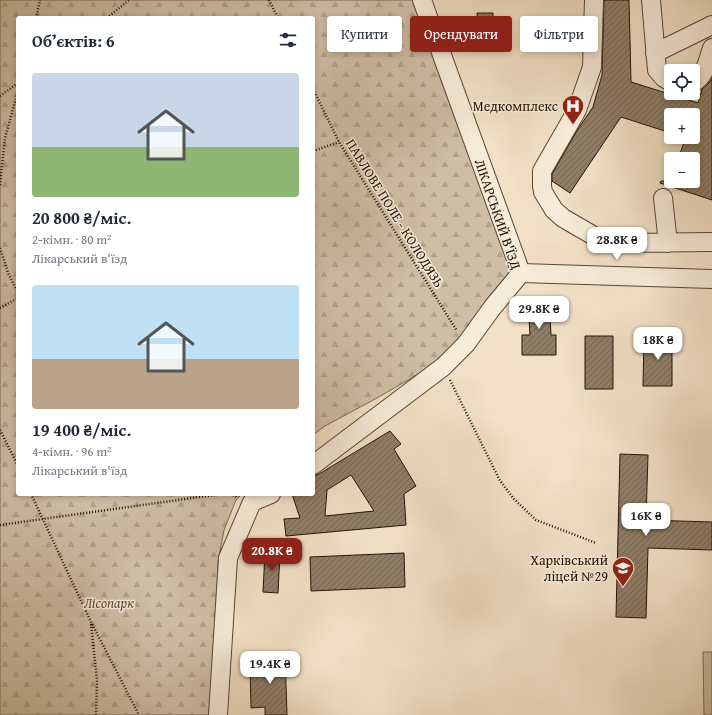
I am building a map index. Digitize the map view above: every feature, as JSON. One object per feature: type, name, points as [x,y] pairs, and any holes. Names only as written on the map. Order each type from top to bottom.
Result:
[{"type":"street","name":"ЛІКАРСЬКИЙ В'ЇЗД","points":[[315,463],[443,367],[466,344],[492,308],[521,273],[422,0]]},
{"type":"street","points":[[594,0],[592,67],[577,110],[542,171],[543,192],[554,210],[568,221],[594,236],[606,240],[621,243],[712,242]]},
{"type":"street","points":[[651,0],[656,70],[664,78]]},
{"type":"street","points":[[655,53],[712,25]]},
{"type":"street","points":[[700,79],[703,75],[712,48]]},
{"type":"street","points":[[663,198],[668,243]]},
{"type":"street","points":[[521,273],[712,279]]},
{"type":"street","points":[[218,715],[228,558],[252,502],[266,496]]},
{"type":"path","points":[[36,16],[40,0]]},
{"type":"path","points":[[109,16],[129,0]]},
{"type":"path","points":[[269,0],[277,16]]},
{"type":"path","points":[[0,96],[16,84]]},
{"type":"path","name":"ПАВЛОВЕ ПОЛЕ - КОЛОДЯЗЬ","points":[[315,93],[339,142],[466,344]]},
{"type":"path","points":[[0,185],[6,138],[16,99]]},
{"type":"path","points":[[315,151],[339,142]]},
{"type":"path","points":[[0,248],[8,273],[16,289]]},
{"type":"path","points":[[0,308],[16,299]]},
{"type":"path","points":[[443,367],[499,479],[513,498],[536,520],[596,543]]},
{"type":"path","points":[[0,430],[16,462]]},
{"type":"path","points":[[33,496],[91,622],[139,715]]},
{"type":"path","points":[[0,525],[207,496]]},
{"type":"path","points":[[91,622],[97,680],[96,715]]},
{"type":"green space","name":"Лісопарк","points":[[0,0],[414,0],[420,16],[410,16],[410,52],[433,52],[512,271],[455,347],[439,362],[325,426],[315,434],[315,16],[16,16],[16,496],[240,496],[236,500],[224,530],[218,562],[216,627],[209,715],[0,715]]},
{"type":"green space","points":[[703,652],[712,652],[712,715],[704,715]]},
{"type":"building","points":[[604,0],[629,0],[631,82],[664,92],[664,100],[688,100],[698,103],[702,89],[712,78],[712,200],[675,188],[700,188],[700,152],[681,152],[683,144],[700,144],[700,108],[664,108],[664,131],[621,117],[570,193],[552,181],[552,174],[578,129],[593,107],[602,75]]},
{"type":"building","points":[[477,13],[493,13],[493,16],[477,16]]},
{"type":"building","points":[[549,298],[551,335],[556,335],[556,355],[522,355],[522,335],[530,335],[528,299]]},
{"type":"building","points":[[644,335],[672,335],[672,386],[643,386]]},
{"type":"building","points":[[585,336],[613,336],[613,389],[585,389]]},
{"type":"building","points":[[390,431],[401,444],[394,449],[416,486],[404,494],[406,525],[286,536],[284,519],[300,518],[293,496],[315,496],[315,475]],"holes":[[[351,475],[374,511],[325,516],[327,490]]]},
{"type":"building","points":[[620,454],[648,455],[646,520],[712,522],[712,550],[648,548],[646,618],[616,617]]},
{"type":"building","points":[[265,552],[280,553],[278,593],[263,592]]},
{"type":"building","points":[[404,553],[405,587],[311,591],[310,557]]},
{"type":"building","points":[[285,655],[287,715],[265,715],[265,707],[251,708],[250,665],[263,664],[262,656]]},
{"type":"place","name":"Медкомплекс","points":[[573,126]]},
{"type":"place","name":"Харківський ліцей №29","points":[[623,588]]}]
